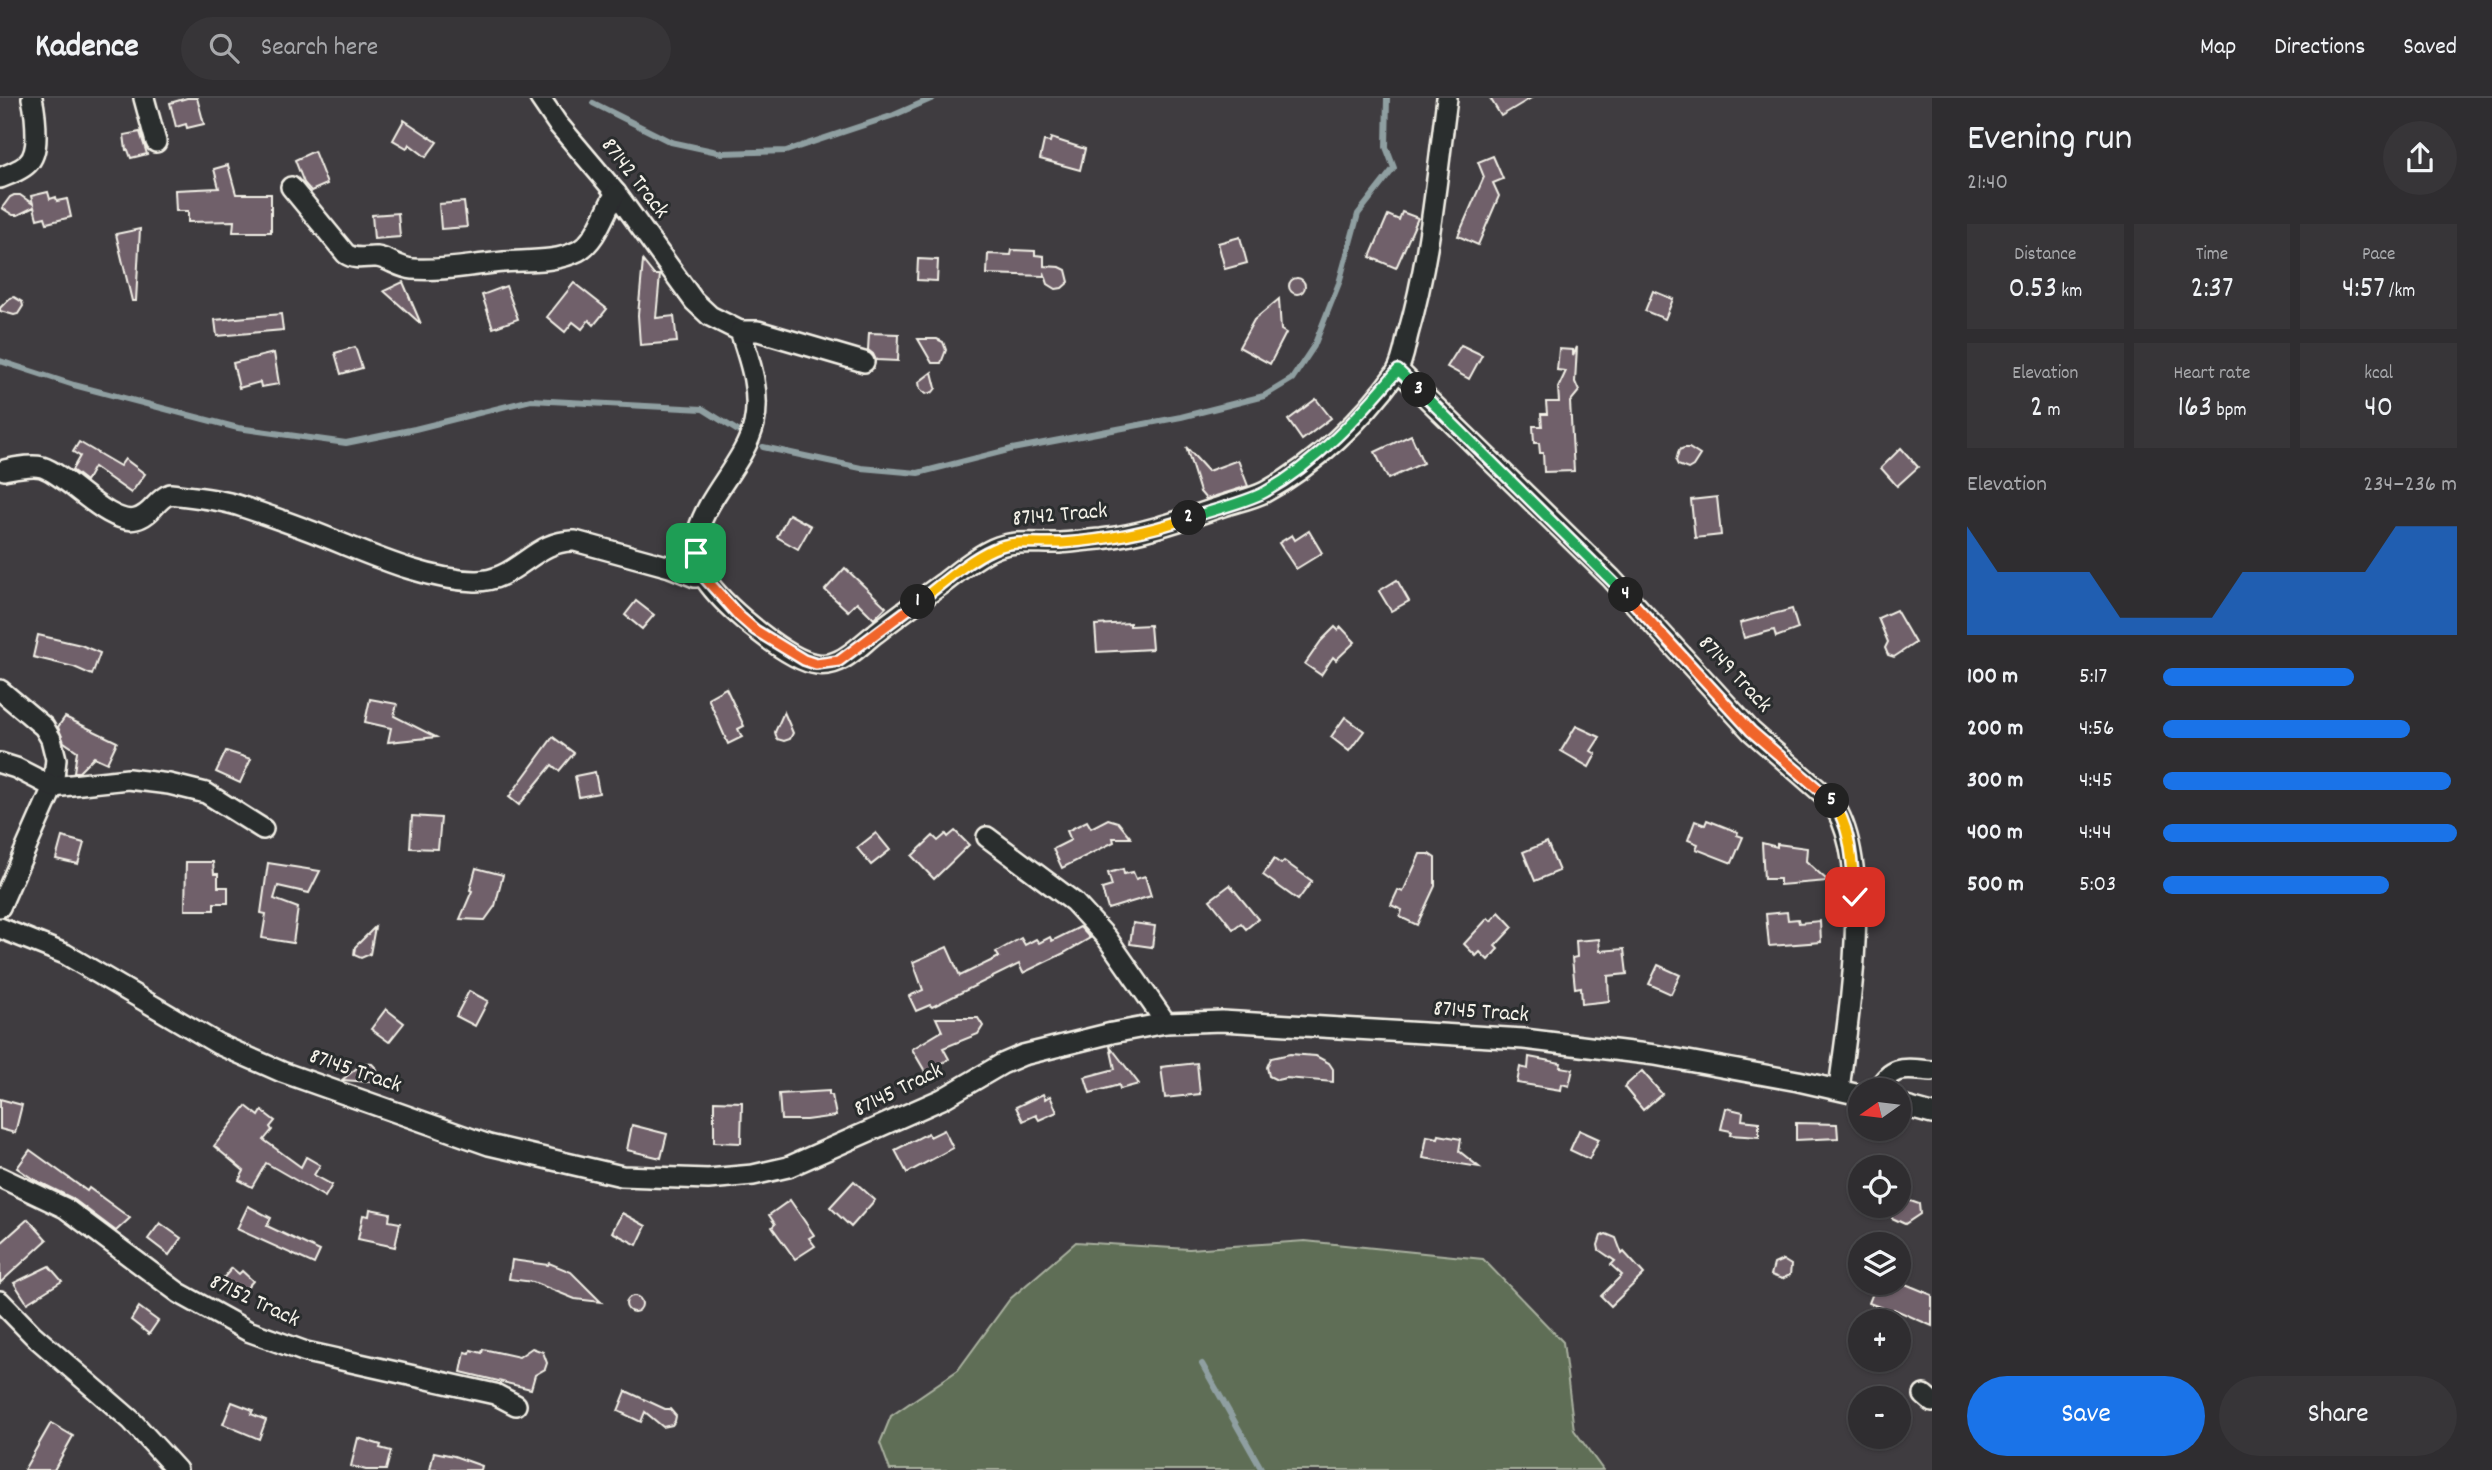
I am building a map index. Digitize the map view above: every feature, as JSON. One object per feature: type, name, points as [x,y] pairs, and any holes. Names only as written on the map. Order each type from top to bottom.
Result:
[{"type":"street","points":[[0,178],[25,166],[34,158],[37,149],[37,124],[32,98]]},
{"type":"street","points":[[144,98],[156,142]]},
{"type":"street","name":"87142 Track","points":[[540,98],[557,123],[616,193],[694,301],[710,316],[740,331],[758,331],[864,362]]},
{"type":"street","name":"87142 Track","points":[[703,576],[755,630],[804,660],[816,664],[839,661],[991,550],[1027,541],[1060,543],[1138,533],[1262,494],[1290,477],[1361,414],[1398,370],[1416,306],[1447,98]]},
{"type":"street","points":[[290,187],[346,254],[357,258],[380,257],[400,268],[413,270],[448,270],[495,262],[545,260],[578,251],[596,230],[616,193]]},
{"type":"street","points":[[4,470],[43,467],[110,513],[130,520],[145,516],[162,496],[170,494],[233,504],[401,567],[472,581],[502,577],[550,544],[565,540],[670,566],[695,577],[703,576],[696,553],[697,532],[706,509],[745,449],[755,413],[757,394],[740,331]]},
{"type":"street","name":"87149 Track","points":[[1398,370],[1611,578],[1751,731],[1837,808],[1846,830],[1851,861],[1856,951],[1839,1089]]},
{"type":"street","points":[[0,690],[44,727],[51,739],[56,759],[53,788],[0,907]]},
{"type":"street","points":[[0,763],[16,768],[53,788],[128,779],[169,784],[206,793],[263,829]]},
{"type":"street","points":[[987,836],[1074,902],[1107,938],[1166,1023]]},
{"type":"street","name":"87145 Track","points":[[0,928],[65,954],[218,1044],[282,1072],[489,1145],[622,1175],[665,1179],[753,1175],[788,1167],[942,1099],[1002,1064],[1023,1055],[1166,1023],[1222,1021],[1524,1039],[1655,1055],[1848,1092]]},
{"type":"street","points":[[1885,1078],[1902,1069],[1932,1071]]},
{"type":"street","points":[[1911,1108],[1932,1114]]},
{"type":"street","name":"87152 Track","points":[[0,1177],[65,1208],[179,1293],[248,1331],[306,1352],[495,1394],[516,1405]]},
{"type":"street","points":[[0,1301],[33,1335],[131,1420],[177,1470]]},
{"type":"green space","points":[[1305,1241],[1483,1259],[1563,1342],[1574,1430],[1603,1470],[890,1470],[880,1443],[891,1416],[958,1370],[1010,1299],[1076,1242],[1189,1249]]},
{"type":"building","points":[[197,98],[204,124],[187,128],[186,124],[176,127],[170,103]]},
{"type":"building","points":[[1490,98],[1531,98],[1501,116]]},
{"type":"building","points":[[404,120],[437,142],[426,157],[409,144],[407,148],[393,140]]},
{"type":"building","points":[[140,132],[147,154],[131,158],[126,150],[124,135]]},
{"type":"building","points":[[1051,138],[1085,149],[1080,170],[1040,159],[1044,141],[1050,142]]},
{"type":"building","points":[[314,151],[327,184],[311,191],[304,183],[295,160]]},
{"type":"building","points":[[1493,156],[1503,179],[1493,183],[1499,196],[1478,245],[1458,236],[1484,177],[1478,162]]},
{"type":"building","points":[[228,165],[236,194],[271,194],[271,232],[233,232],[234,221],[188,222],[188,211],[176,211],[175,190],[219,188],[214,169]]},
{"type":"building","points":[[48,192],[50,199],[67,199],[71,217],[47,223],[45,217],[37,219],[34,207],[18,215],[2,208],[14,195],[20,195],[33,204],[31,196]]},
{"type":"building","points":[[464,202],[467,227],[441,229],[439,204]]},
{"type":"building","points":[[1402,212],[1418,218],[1396,268],[1370,257],[1388,215],[1399,220]]},
{"type":"building","points":[[398,213],[400,237],[374,239],[372,215]]},
{"type":"building","points":[[140,229],[136,301],[132,301],[116,234]]},
{"type":"building","points":[[1240,237],[1247,263],[1225,269],[1218,243]]},
{"type":"building","points":[[1012,250],[1035,251],[1035,255],[1044,256],[1044,266],[1066,270],[1069,282],[1056,289],[1048,284],[1044,272],[1044,276],[987,274],[988,254],[1011,255]]},
{"type":"building","points":[[918,259],[938,260],[937,281],[917,280]]},
{"type":"building","points":[[643,261],[654,275],[660,275],[656,318],[674,316],[677,342],[640,345],[638,315]]},
{"type":"building","points":[[1297,278],[1303,280],[1303,292],[1297,294],[1291,292],[1289,286],[1291,280]]},
{"type":"building","points":[[403,282],[421,324],[384,291]]},
{"type":"building","points":[[574,283],[607,309],[594,325],[589,320],[582,329],[573,322],[565,332],[547,317]]},
{"type":"building","points":[[506,286],[518,319],[493,328],[482,295]]},
{"type":"building","points":[[1653,291],[1673,299],[1665,319],[1645,311]]},
{"type":"building","points":[[14,297],[22,302],[23,306],[18,314],[0,311],[10,298]]},
{"type":"building","points":[[1279,299],[1281,330],[1286,333],[1270,364],[1239,347],[1254,320]]},
{"type":"building","points":[[281,314],[283,330],[217,336],[215,320]]},
{"type":"building","points":[[869,333],[899,334],[898,361],[876,360],[868,350]]},
{"type":"building","points":[[918,339],[937,339],[943,342],[946,350],[941,363],[932,363]]},
{"type":"building","points":[[1461,345],[1482,355],[1469,379],[1447,367]]},
{"type":"building","points":[[355,347],[362,368],[341,374],[335,353]]},
{"type":"building","points":[[1577,347],[1575,382],[1579,391],[1570,402],[1574,471],[1544,472],[1543,453],[1540,453],[1539,443],[1534,443],[1533,426],[1542,426],[1541,414],[1547,414],[1546,402],[1559,402],[1558,388],[1566,371],[1557,370],[1559,349],[1573,350],[1573,356]]},
{"type":"building","points":[[274,353],[279,384],[261,387],[260,382],[239,388],[233,363]]},
{"type":"building","points":[[932,372],[936,388],[926,394],[920,389],[919,382]]},
{"type":"building","points":[[1316,399],[1331,418],[1302,440],[1288,420]]},
{"type":"building","points":[[1411,435],[1423,463],[1388,479],[1375,452]]},
{"type":"building","points":[[79,442],[120,466],[125,459],[145,474],[131,493],[94,467],[86,481],[72,470],[80,456],[73,452]]},
{"type":"building","points":[[1186,447],[1208,471],[1238,460],[1248,486],[1206,499],[1200,492]]},
{"type":"building","points":[[1684,448],[1700,455],[1688,469],[1678,465],[1676,461],[1679,450]]},
{"type":"building","points":[[1901,448],[1918,467],[1897,486],[1881,468]]},
{"type":"building","points":[[1717,497],[1721,535],[1695,538],[1691,500]]},
{"type":"building","points":[[789,514],[811,526],[798,549],[777,537]]},
{"type":"building","points":[[1309,531],[1322,553],[1296,569],[1279,543],[1292,535],[1295,540]]},
{"type":"building","points":[[845,568],[886,607],[874,619],[857,602],[848,611],[825,590]]},
{"type":"building","points":[[1397,580],[1409,601],[1391,611],[1379,591]]},
{"type":"building","points":[[636,601],[654,615],[642,629],[625,615]]},
{"type":"building","points":[[1792,609],[1798,629],[1776,637],[1774,630],[1744,638],[1740,623]]},
{"type":"building","points":[[1896,610],[1915,643],[1894,657],[1888,655],[1885,648],[1888,642],[1878,618]]},
{"type":"building","points":[[1130,623],[1130,626],[1150,625],[1152,649],[1097,652],[1095,625]]},
{"type":"building","points":[[1335,627],[1338,630],[1341,627],[1355,642],[1336,660],[1333,657],[1321,675],[1305,664]]},
{"type":"building","points":[[38,635],[81,645],[100,653],[92,675],[74,667],[33,657]]},
{"type":"building","points":[[726,688],[744,726],[738,729],[742,737],[728,744],[708,698]]},
{"type":"building","points":[[370,699],[397,704],[394,716],[436,737],[388,742],[391,728],[365,722]]},
{"type":"building","points":[[784,712],[793,733],[790,739],[784,741],[777,739],[775,732]]},
{"type":"building","points":[[65,717],[117,742],[107,763],[94,757],[79,772],[74,772],[77,751],[64,742],[58,727]]},
{"type":"building","points":[[1345,717],[1364,731],[1349,751],[1331,737]]},
{"type":"building","points":[[1576,726],[1600,737],[1591,751],[1596,754],[1589,767],[1561,751]]},
{"type":"building","points":[[553,737],[574,753],[559,771],[552,765],[519,805],[509,797]]},
{"type":"building","points":[[226,751],[251,759],[240,783],[216,772]]},
{"type":"building","points":[[595,772],[599,793],[579,797],[575,776]]},
{"type":"building","points":[[412,816],[441,818],[438,849],[410,848]]},
{"type":"building","points":[[1108,819],[1118,822],[1131,838],[1113,838],[1114,842],[1062,868],[1053,849],[1071,840],[1067,831],[1087,821],[1091,828]]},
{"type":"building","points":[[1707,820],[1738,832],[1737,835],[1743,837],[1732,863],[1696,849],[1698,844],[1688,840],[1695,821],[1705,825]]},
{"type":"building","points":[[955,831],[969,845],[934,879],[912,856],[933,836],[938,841]]},
{"type":"building","points":[[876,833],[890,850],[871,865],[857,848]]},
{"type":"building","points":[[62,837],[84,843],[78,864],[56,859]]},
{"type":"building","points":[[1547,842],[1559,871],[1535,881],[1523,852]]},
{"type":"building","points":[[1762,843],[1777,847],[1777,844],[1807,848],[1806,861],[1828,881],[1780,885],[1780,879],[1764,879]]},
{"type":"building","points":[[1420,854],[1429,854],[1435,858],[1435,886],[1417,925],[1400,917],[1402,910],[1391,905],[1398,890],[1403,892]]},
{"type":"building","points":[[1274,859],[1281,864],[1284,861],[1312,881],[1298,900],[1263,875]]},
{"type":"building","points":[[186,862],[213,862],[214,874],[218,874],[218,887],[228,887],[228,903],[214,903],[214,910],[185,910]]},
{"type":"building","points":[[268,863],[320,871],[309,893],[278,886],[274,899],[298,908],[293,943],[262,938],[266,914],[261,913]]},
{"type":"building","points":[[476,868],[503,875],[495,906],[485,920],[460,919],[472,891],[470,890]]},
{"type":"building","points":[[1123,869],[1124,874],[1133,872],[1136,879],[1145,876],[1151,896],[1108,909],[1102,889],[1112,886],[1108,873]]},
{"type":"building","points":[[1230,885],[1258,919],[1246,929],[1241,923],[1233,929],[1210,900]]},
{"type":"building","points":[[1499,912],[1513,927],[1495,946],[1498,949],[1488,960],[1480,952],[1476,956],[1464,944],[1488,918],[1491,921]]},
{"type":"building","points":[[1787,912],[1788,920],[1798,919],[1799,923],[1820,921],[1821,942],[1769,946],[1766,914]]},
{"type":"building","points":[[1133,923],[1155,926],[1152,947],[1130,944]]},
{"type":"building","points":[[375,927],[370,954],[361,958],[354,955],[355,947]]},
{"type":"building","points":[[1080,927],[1090,938],[1023,973],[1019,964],[932,1007],[930,1005],[916,1011],[909,996],[923,990],[913,962],[947,947],[960,976],[999,957],[996,952],[1021,938],[1025,945],[1036,939],[1039,943],[1050,937],[1052,941]]},
{"type":"building","points":[[1599,939],[1600,951],[1624,949],[1627,974],[1608,976],[1609,1001],[1582,1004],[1581,987],[1575,988],[1572,958],[1577,957],[1576,941]]},
{"type":"building","points":[[1658,965],[1680,975],[1671,994],[1649,984]]},
{"type":"building","points":[[469,991],[488,1001],[475,1026],[456,1016]]},
{"type":"building","points":[[386,1009],[404,1023],[389,1042],[371,1029]]},
{"type":"building","points":[[936,1018],[978,1018],[983,1026],[978,1034],[943,1048],[949,1059],[926,1073],[912,1049],[942,1031]]},
{"type":"building","points":[[1110,1046],[1139,1084],[1120,1089],[1119,1085],[1090,1093],[1085,1077],[1115,1069]]},
{"type":"building","points":[[1290,1054],[1316,1056],[1329,1063],[1333,1069],[1333,1082],[1286,1078],[1277,1080],[1269,1076],[1267,1067],[1271,1058]]},
{"type":"building","points":[[1529,1057],[1561,1063],[1560,1067],[1573,1069],[1569,1086],[1562,1084],[1561,1090],[1517,1083],[1520,1067],[1528,1069]]},
{"type":"building","points":[[363,1063],[372,1064],[377,1069],[370,1082],[342,1080]]},
{"type":"building","points":[[1197,1063],[1200,1094],[1165,1098],[1161,1067]]},
{"type":"building","points":[[1642,1071],[1662,1094],[1643,1110],[1624,1087]]},
{"type":"building","points":[[829,1091],[836,1116],[781,1120],[779,1094]]},
{"type":"building","points":[[1043,1094],[1045,1099],[1050,1096],[1057,1112],[1039,1120],[1036,1115],[1023,1121],[1016,1107]]},
{"type":"building","points":[[0,1099],[22,1105],[15,1133],[0,1129]]},
{"type":"building","points":[[714,1101],[742,1102],[741,1143],[714,1142]]},
{"type":"building","points":[[246,1106],[259,1116],[262,1111],[275,1121],[264,1140],[301,1167],[306,1157],[320,1165],[314,1175],[332,1185],[325,1197],[266,1163],[252,1187],[239,1180],[244,1171],[214,1146]]},
{"type":"building","points":[[1726,1108],[1743,1112],[1742,1120],[1759,1122],[1759,1137],[1730,1135],[1731,1131],[1721,1129]]},
{"type":"building","points":[[1796,1123],[1837,1124],[1838,1138],[1796,1140]]},
{"type":"building","points":[[632,1125],[667,1134],[661,1158],[627,1150]]},
{"type":"building","points":[[944,1130],[953,1148],[907,1173],[895,1150],[928,1133],[930,1137]]},
{"type":"building","points":[[1579,1130],[1599,1139],[1589,1159],[1570,1150]]},
{"type":"building","points":[[1439,1135],[1461,1139],[1459,1151],[1479,1167],[1423,1158],[1427,1136],[1438,1138]]},
{"type":"building","points":[[30,1150],[130,1218],[116,1231],[72,1198],[33,1179],[17,1168]]},
{"type":"building","points":[[854,1181],[875,1200],[851,1227],[830,1207]]},
{"type":"building","points":[[790,1200],[814,1235],[809,1238],[815,1246],[795,1259],[772,1227],[775,1224],[769,1215]]},
{"type":"building","points":[[1911,1201],[1919,1204],[1920,1214],[1905,1224],[1892,1218],[1911,1218]]},
{"type":"building","points":[[248,1206],[271,1218],[267,1226],[320,1251],[314,1264],[237,1229]]},
{"type":"building","points":[[370,1209],[390,1213],[389,1221],[400,1223],[395,1247],[358,1239],[363,1215],[369,1216]]},
{"type":"building","points":[[622,1213],[646,1226],[637,1245],[612,1232]]},
{"type":"building","points":[[28,1219],[47,1240],[0,1283],[0,1244]]},
{"type":"building","points":[[160,1223],[181,1238],[169,1255],[148,1239]]},
{"type":"building","points":[[1606,1234],[1616,1238],[1622,1254],[1624,1252],[1644,1274],[1611,1306],[1601,1296],[1622,1275],[1611,1265],[1615,1261],[1599,1250],[1601,1236]]},
{"type":"building","points":[[512,1260],[549,1263],[571,1272],[601,1302],[575,1299],[533,1282],[509,1279]]},
{"type":"building","points":[[1783,1260],[1791,1265],[1790,1275],[1782,1279],[1771,1275],[1774,1264]]},
{"type":"building","points":[[49,1266],[62,1281],[27,1303],[14,1283]]},
{"type":"building","points":[[232,1268],[239,1274],[242,1271],[253,1281],[238,1298],[220,1282]]},
{"type":"building","points":[[1911,1286],[1932,1295],[1932,1326],[1911,1317],[1911,1309],[1885,1309],[1869,1303],[1872,1295],[1911,1295]]},
{"type":"building","points":[[631,1296],[637,1296],[642,1304],[640,1310],[631,1312],[626,1307],[626,1301]]},
{"type":"building","points":[[139,1307],[158,1321],[149,1334],[131,1320]]},
{"type":"building","points":[[532,1348],[543,1352],[547,1363],[545,1369],[535,1375],[531,1389],[461,1372],[465,1352],[470,1353],[471,1350],[482,1353],[483,1349],[519,1357]]},
{"type":"building","points":[[626,1391],[670,1409],[676,1416],[675,1421],[672,1425],[663,1427],[645,1412],[641,1422],[618,1411]]},
{"type":"building","points":[[232,1402],[253,1410],[251,1414],[266,1420],[259,1439],[223,1424]]},
{"type":"building","points":[[51,1423],[73,1436],[54,1470],[24,1470]]},
{"type":"building","points":[[358,1438],[391,1451],[386,1470],[366,1470],[351,1466]]},
{"type":"building","points":[[434,1452],[482,1466],[481,1470],[430,1470]]},
{"type":"waterway","points":[[593,103],[671,142],[722,153],[786,151],[894,115],[933,98]]},
{"type":"waterway","points":[[763,447],[861,468],[918,473],[1012,449],[1181,417],[1264,396],[1292,379],[1314,346],[1339,283],[1358,214],[1394,168],[1386,147],[1387,98]]},
{"type":"waterway","points":[[0,361],[74,385],[238,428],[346,443],[531,400],[703,409],[738,431]]},
{"type":"waterway","points":[[1202,1364],[1262,1470]]},
{"type":"route","points":[[696,553],[703,576],[711,587],[755,630],[804,660],[816,664],[839,661],[991,550],[1027,541],[1060,543],[1138,533],[1262,494],[1290,477],[1334,440],[1361,414],[1398,370],[1611,578],[1751,731],[1837,808],[1846,830],[1855,897]]}]
